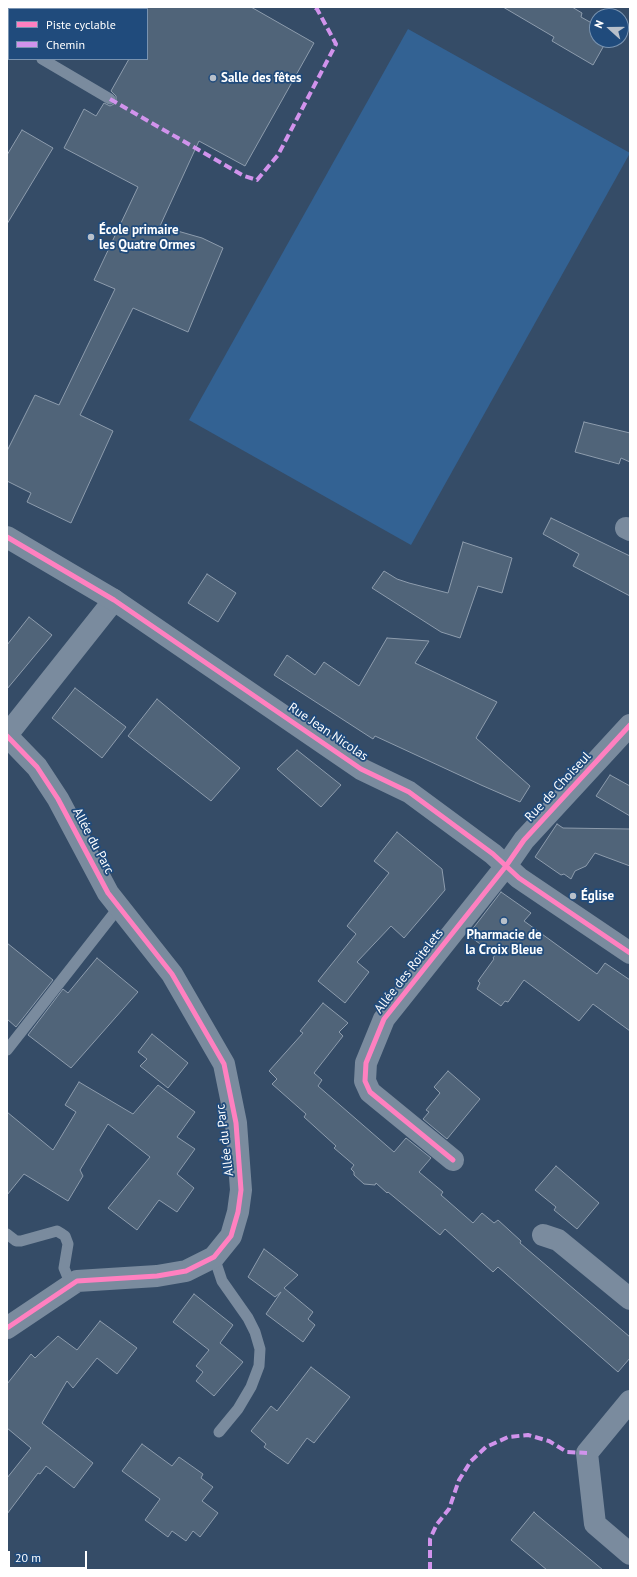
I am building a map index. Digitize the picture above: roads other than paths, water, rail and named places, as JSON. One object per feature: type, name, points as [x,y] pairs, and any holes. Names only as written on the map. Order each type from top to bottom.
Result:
[{"type":"street","name":"Rue Jean Nicolas","points":[[7,537],[114,600],[361,769],[409,792],[493,854],[519,878],[630,953]]},
{"type":"street","name":"Allée du Parc","points":[[7,1328],[77,1281],[157,1276],[186,1271],[214,1257],[231,1236],[238,1212],[242,1190],[236,1123],[224,1064],[172,974],[108,893],[58,799],[37,766],[7,736],[114,600]]},
{"type":"street","name":"Rue de Choiseul","points":[[506,866],[524,840],[630,725]]},
{"type":"street","name":"Allée des Roitelets","points":[[453,1160],[370,1092],[365,1081],[366,1063],[384,1018],[506,866]]},
{"type":"street","points":[[543,1235],[558,1240],[630,1299]]},
{"type":"street","points":[[630,1401],[587,1453],[595,1524],[630,1554]]},
{"type":"lane","points":[[44,60],[110,99]]},
{"type":"lane","points":[[7,1050],[119,907]]},
{"type":"lane","points":[[7,1234],[16,1240],[21,1241],[57,1231],[65,1236],[68,1244],[64,1268],[71,1285]]},
{"type":"lane","points":[[214,1257],[217,1270],[222,1281],[248,1318],[255,1332],[260,1349],[259,1366],[250,1387],[238,1409],[219,1432]]},
{"type":"place","name":"Salle des fêtes","points":[[213,78]]},
{"type":"place","name":"École primaire les Quatre Ormes","points":[[91,237]]},
{"type":"place","name":"Église","points":[[573,896]]},
{"type":"place","name":"Pharmacie de la Croix Bleue","points":[[504,921]]}]
